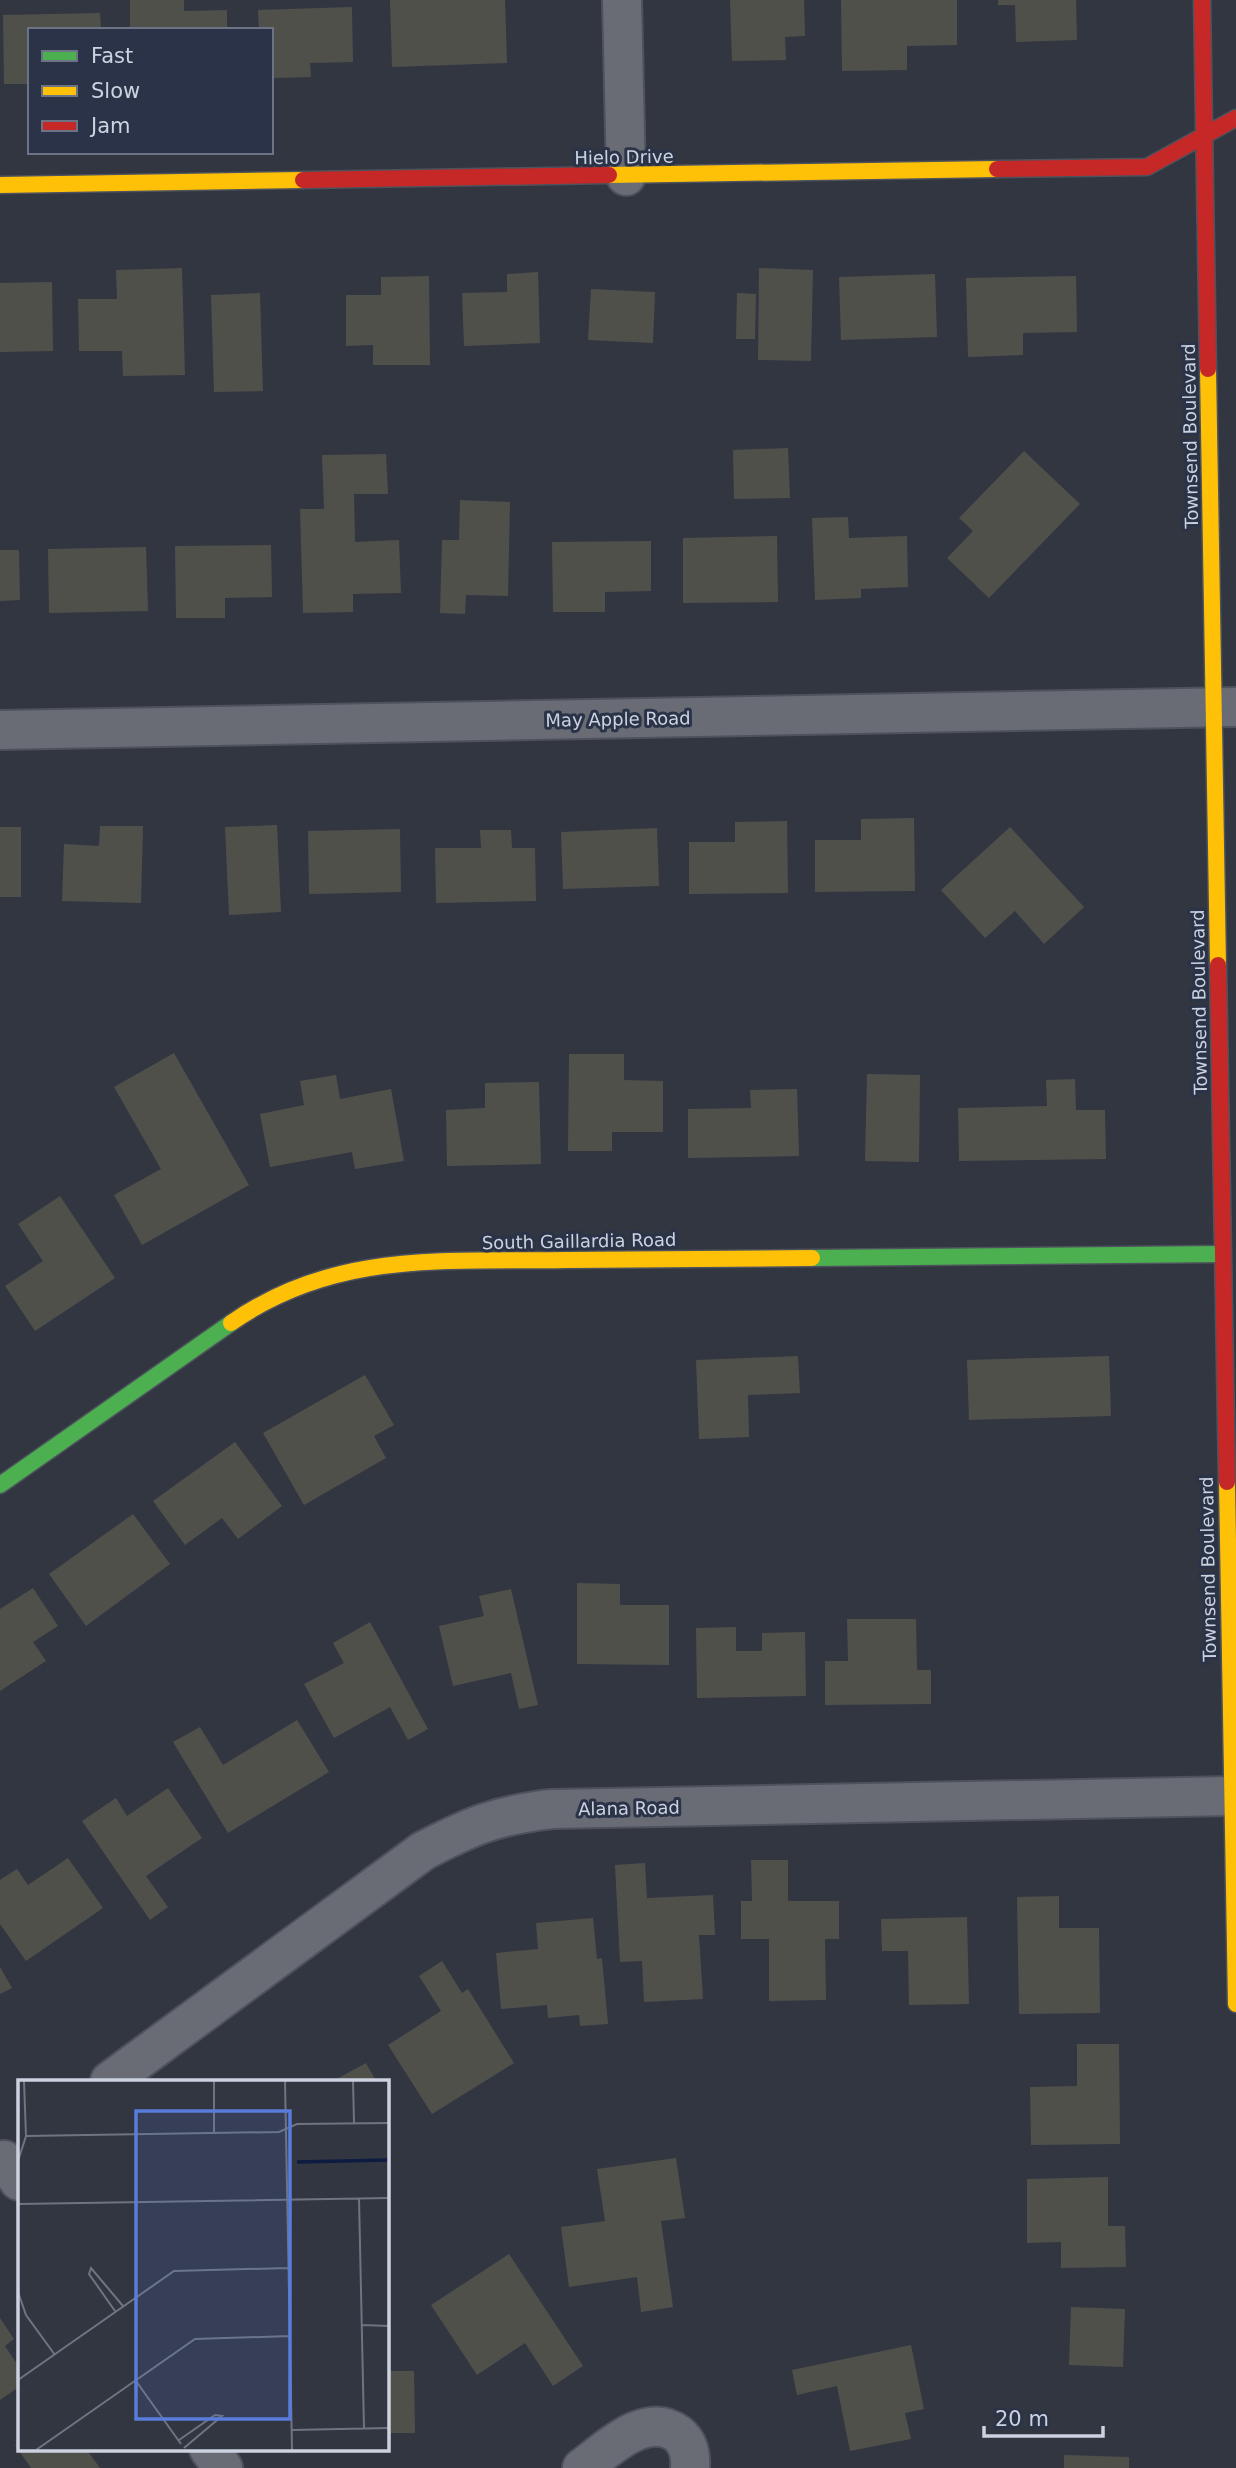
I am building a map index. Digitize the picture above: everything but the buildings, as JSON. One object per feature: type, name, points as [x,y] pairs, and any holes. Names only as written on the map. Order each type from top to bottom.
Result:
[{"type":"street","points":[[622,0],[626,176]]},
{"type":"street","name":"Townsend Boulevard","points":[[1202,0],[1204,132],[1225,707],[1222,1254],[1236,2004]]},
{"type":"street","name":"Hielo Drive","points":[[0,185],[1147,167],[1177,152],[1204,132],[1236,118]]},
{"type":"street","name":"May Apple Road","points":[[0,730],[1225,707]]},
{"type":"street","name":"South Gaillardia Road","points":[[0,1485],[258,1304],[306,1282],[395,1262],[1222,1254]]},
{"type":"street","name":"Alana Road","points":[[111,2080],[422,1851],[476,1824],[520,1812],[1232,1796]]},
{"type":"street","points":[[582,2468],[633,2432],[657,2426],[669,2428],[680,2436],[691,2452],[690,2468]]},
{"type":"street","points":[[210,2450],[223,2468]]},
{"type":"traffic: fast","points":[[812,1258],[1222,1254]]},
{"type":"traffic: fast","points":[[0,1485],[231,1323]]},
{"type":"traffic: slow","points":[[609,175],[997,169]]},
{"type":"traffic: slow","points":[[0,185],[303,180]]},
{"type":"traffic: slow","points":[[1208,369],[1218,965]]},
{"type":"traffic: slow","points":[[231,1323],[270,1299],[310,1283],[392,1265],[478,1260],[812,1258]]},
{"type":"traffic: slow","points":[[1227,1482],[1236,2004]]},
{"type":"traffic: jam","points":[[1202,0],[1208,369]]},
{"type":"traffic: jam","points":[[997,169],[1147,167],[1236,118]]},
{"type":"traffic: jam","points":[[303,180],[609,175]]},
{"type":"traffic: jam","points":[[1218,965],[1227,1482]]}]
